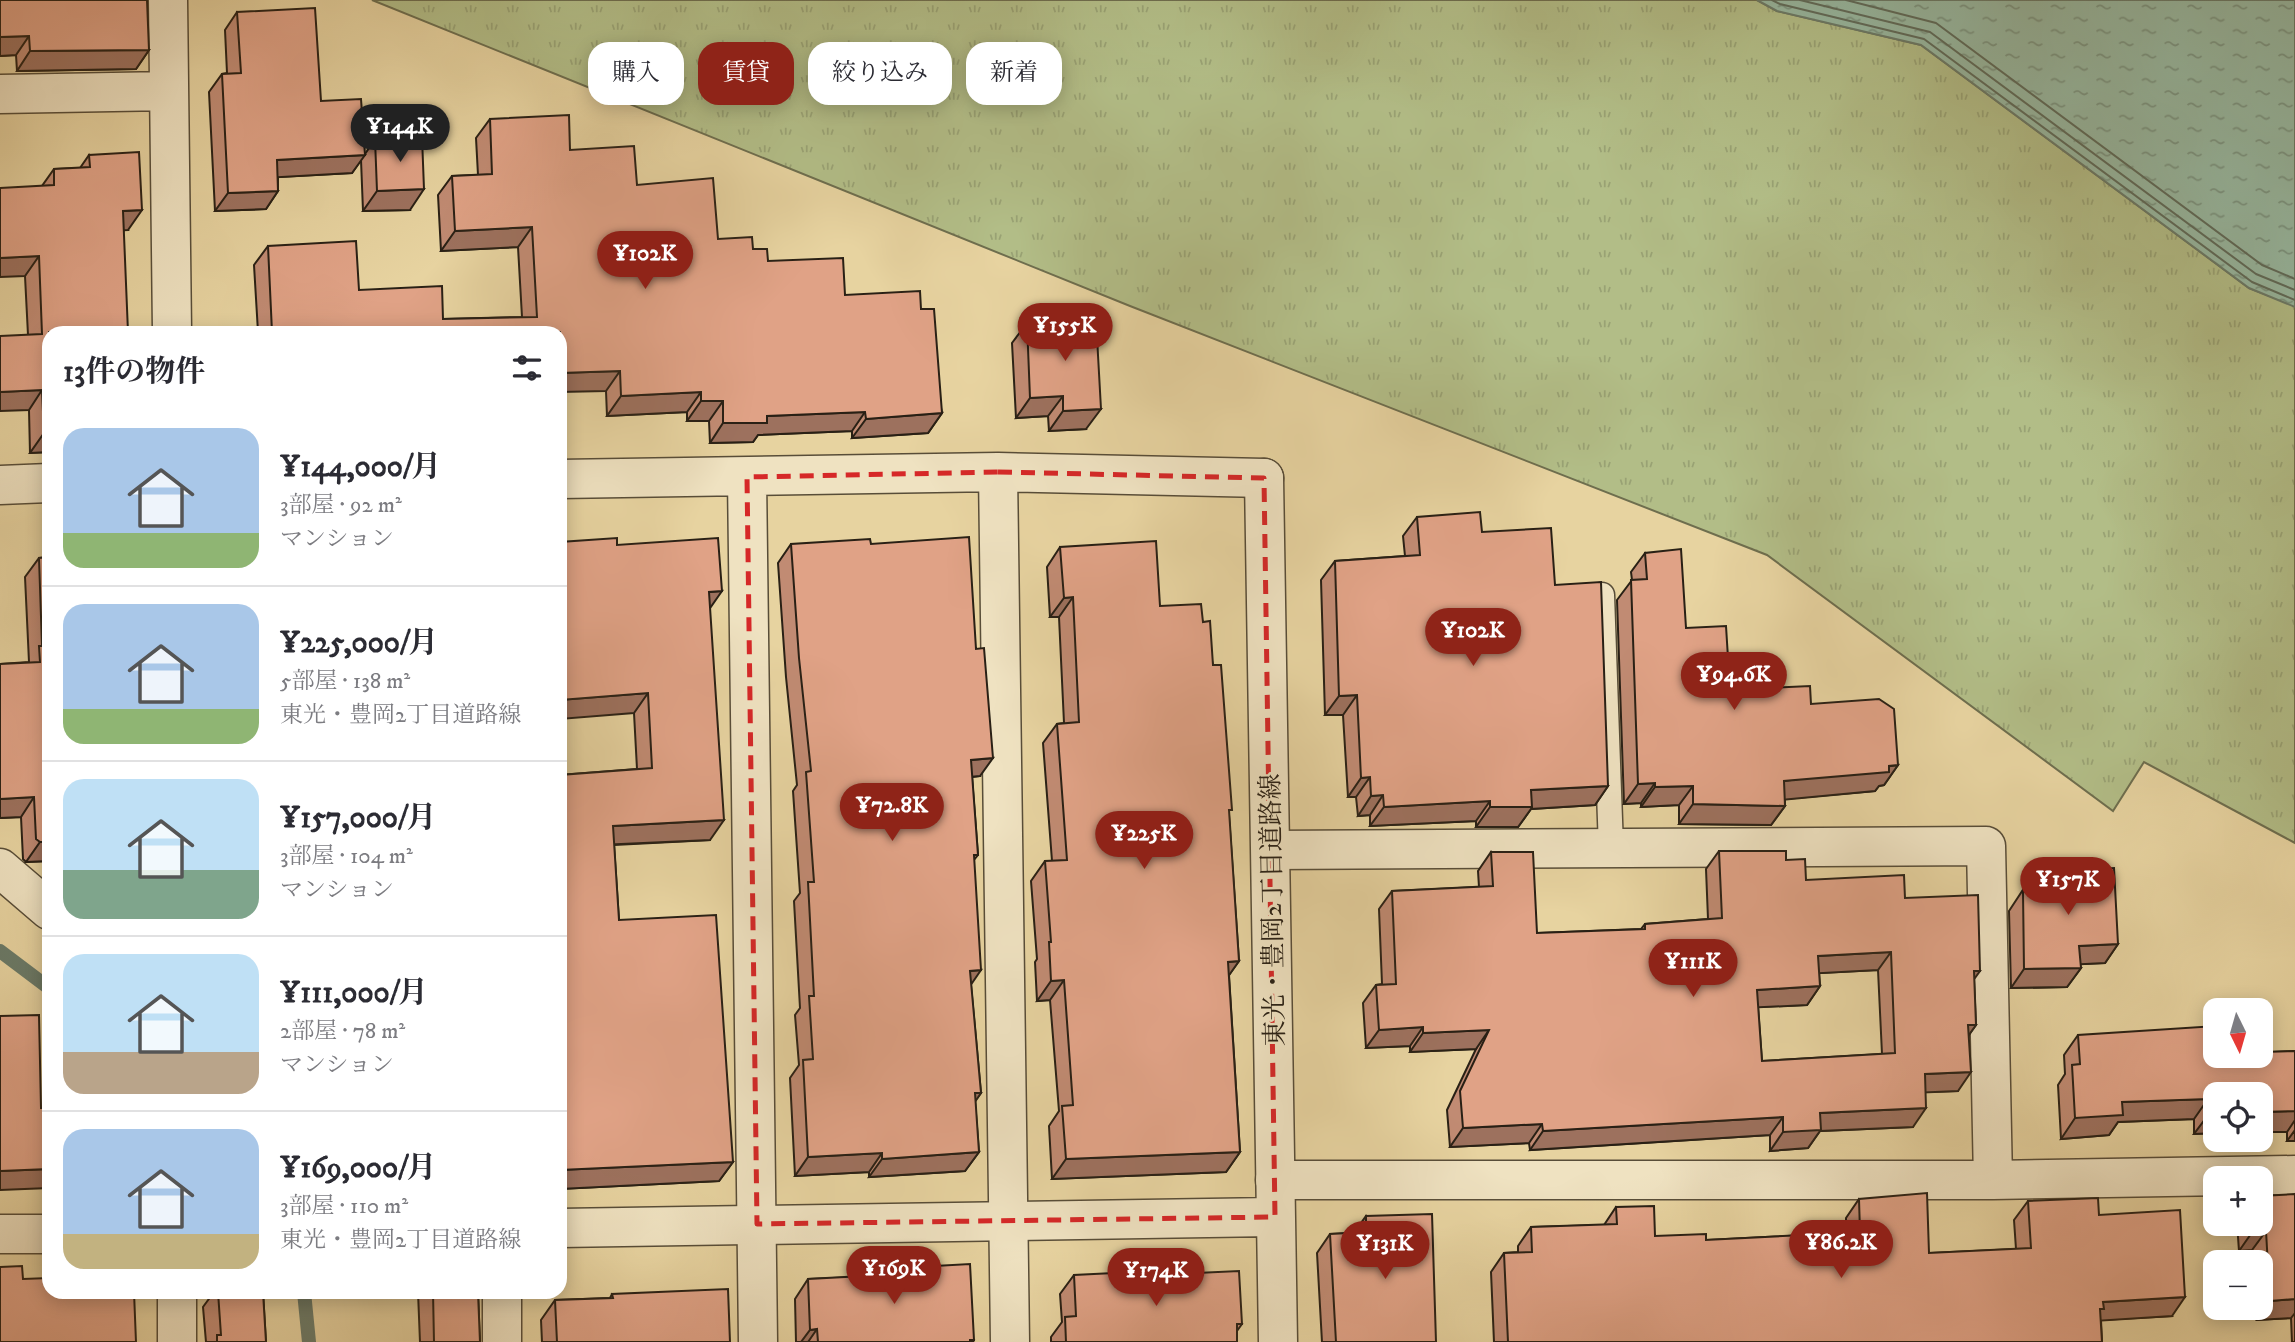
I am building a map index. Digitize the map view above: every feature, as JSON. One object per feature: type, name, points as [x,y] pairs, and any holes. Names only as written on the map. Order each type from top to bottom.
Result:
[{"type":"street","points":[[168,0],[172,326]]},
{"type":"street","points":[[0,94],[169,91]]},
{"type":"street","points":[[567,479],[998,472],[1010,1342]]},
{"type":"street","name":"東光・豊岡2丁目道路線","points":[[998,472],[1264,478],[1278,1342]]},
{"type":"street","points":[[747,477],[758,1342]]},
{"type":"street","points":[[0,485],[42,483]]},
{"type":"street","points":[[1271,850],[1986,846],[1993,1180]]},
{"type":"street","points":[[0,868],[42,904]]},
{"type":"street","points":[[567,1228],[1008,1221],[1275,1199],[1993,1180],[2295,1175]]},
{"type":"street","points":[[0,1234],[42,1234]]},
{"type":"street","points":[[177,1299],[177,1342]]},
{"type":"street","points":[[502,1299],[502,1342]]},
{"type":"lane","points":[[1602,595],[1611,848]]},
{"type":"highlighted area","points":[[998,472],[1264,478],[1275,1217],[757,1224],[747,477]]},
{"type":"green space","points":[[372,0],[1757,0],[1777,11],[1921,45],[2249,288],[2295,306],[2295,843],[2144,762],[2113,811],[1767,555],[1130,306],[632,105],[684,105],[684,42],[588,42],[588,87]]},
{"type":"water","points":[[1757,0],[2295,0],[2295,307],[2249,288],[1921,45],[1777,11]]},
{"type":"building","points":[[0,0],[147,0],[149,50],[30,51],[29,36],[0,37]]},
{"type":"building","points":[[315,8],[321,101],[361,99],[365,155],[277,160],[278,191],[228,193],[222,74],[241,73],[237,12]]},
{"type":"building","points":[[569,115],[570,150],[634,146],[637,185],[713,178],[718,239],[752,237],[753,249],[767,249],[768,261],[843,258],[845,295],[920,291],[921,309],[934,309],[942,413],[866,419],[865,412],[767,416],[767,423],[723,423],[723,401],[701,401],[701,392],[621,396],[620,371],[567,373],[567,326],[272,326],[268,246],[356,241],[359,290],[442,286],[443,319],[537,317],[532,227],[455,231],[452,176],[492,174],[490,119]]},
{"type":"building","points":[[422,137],[424,189],[377,191],[375,139]]},
{"type":"building","points":[[139,152],[142,210],[123,211],[128,326],[42,326],[42,334],[39,256],[0,258],[0,188],[54,185],[54,169],[90,167],[89,155]]},
{"type":"building","points":[[1096,319],[1101,409],[1063,411],[1063,396],[1030,398],[1027,323]]},
{"type":"building","points":[[42,334],[42,390],[0,392],[0,336]]},
{"type":"building","points":[[1480,512],[1482,532],[1551,528],[1555,585],[1601,582],[1608,786],[1531,790],[1532,807],[1490,807],[1490,801],[1384,807],[1383,795],[1371,796],[1370,777],[1361,778],[1357,695],[1339,696],[1335,561],[1420,555],[1417,517]]},
{"type":"building","points":[[969,537],[976,649],[984,648],[993,758],[971,760],[978,855],[974,855],[981,970],[970,971],[981,1093],[975,1093],[979,1152],[882,1159],[882,1153],[808,1157],[803,1060],[813,1059],[809,996],[814,996],[808,882],[814,882],[806,772],[811,771],[791,544],[870,539],[871,544]]},
{"type":"building","points":[[617,538],[617,545],[718,538],[722,591],[709,592],[724,820],[613,826],[619,920],[716,915],[733,1162],[567,1170],[567,774],[652,768],[648,693],[567,699],[567,542]]},
{"type":"building","points":[[1156,541],[1160,606],[1201,604],[1203,622],[1210,621],[1213,665],[1221,665],[1232,810],[1229,810],[1239,961],[1228,962],[1240,1152],[1066,1159],[1062,1106],[1073,1105],[1064,980],[1051,981],[1045,861],[1067,860],[1057,724],[1079,722],[1073,597],[1064,598],[1060,547]]},
{"type":"building","points":[[1681,549],[1686,628],[1726,626],[1730,690],[1810,686],[1811,704],[1879,699],[1894,709],[1898,765],[1889,766],[1889,772],[1784,781],[1785,806],[1693,804],[1693,786],[1655,787],[1655,783],[1638,784],[1631,580],[1647,579],[1645,553]]},
{"type":"building","points":[[39,558],[42,558],[42,646]]},
{"type":"building","points":[[39,646],[42,646],[42,842],[36,839],[34,797],[0,799],[0,664],[40,662]]},
{"type":"building","points":[[1719,851],[1786,851],[1786,860],[1805,859],[1806,880],[1904,875],[1905,898],[1978,895],[1980,971],[1974,971],[1976,1025],[1968,1025],[1971,1072],[1925,1074],[1926,1108],[1820,1113],[1821,1130],[1783,1132],[1783,1117],[1543,1131],[1542,1124],[1463,1128],[1460,1091],[1489,1030],[1423,1033],[1423,1027],[1379,1030],[1376,985],[1396,984],[1392,891],[1493,886],[1491,852],[1533,852],[1537,933],[1645,929],[1645,924],[1722,918]],"holes":[[[1891,952],[1895,1053],[1762,1061],[1757,990],[1820,986],[1818,956]]]},
{"type":"building","points":[[2114,868],[2118,944],[2079,946],[2081,968],[2024,969],[2023,892],[2035,891],[2034,873]]},
{"type":"building","points":[[39,1015],[42,1169],[0,1171],[0,1016]]},
{"type":"building","points":[[2203,1027],[2203,1068],[2273,1068],[2273,1052],[2295,1051],[2295,1111],[2273,1112],[2273,1082],[2203,1082],[2203,1099],[2122,1102],[2123,1115],[2075,1118],[2072,1065],[2080,1064],[2078,1035]]},
{"type":"building","points":[[1927,1193],[1929,1253],[2031,1248],[2028,1201],[2098,1198],[2099,1215],[2180,1210],[2185,1297],[2103,1302],[2104,1309],[2100,1309],[2102,1342],[1508,1342],[1504,1253],[1532,1252],[1531,1227],[1617,1224],[1616,1207],[1654,1206],[1655,1236],[1706,1234],[1706,1240],[1860,1232],[1859,1199]]},
{"type":"building","points":[[2295,1194],[2295,1299],[2273,1301],[2273,1250],[2267,1250],[2266,1236],[2273,1236],[2273,1195]]},
{"type":"building","points":[[1432,1214],[1436,1342],[1336,1342],[1330,1234],[1366,1232],[1366,1216]]},
{"type":"building","points":[[970,1264],[974,1340],[970,1342],[818,1342],[817,1329],[810,1330],[808,1279],[863,1276],[863,1270]]},
{"type":"building","points":[[22,1266],[23,1279],[42,1278],[42,1299],[134,1299],[136,1342],[0,1342],[0,1267]]},
{"type":"building","points":[[1239,1271],[1242,1324],[1237,1324],[1237,1342],[1066,1342],[1065,1317],[1076,1316],[1074,1275],[1134,1272],[1134,1276]]},
{"type":"building","points":[[728,1289],[730,1342],[557,1342],[555,1300],[613,1298],[612,1294]]},
{"type":"building","points":[[218,1299],[263,1299],[266,1342],[217,1342],[217,1335],[221,1335]]},
{"type":"building","points":[[433,1299],[478,1299],[480,1342],[434,1342]]},
{"type":"waterway","points":[[0,951],[42,983]]},
{"type":"waterway","points":[[305,1299],[309,1342]]}]
